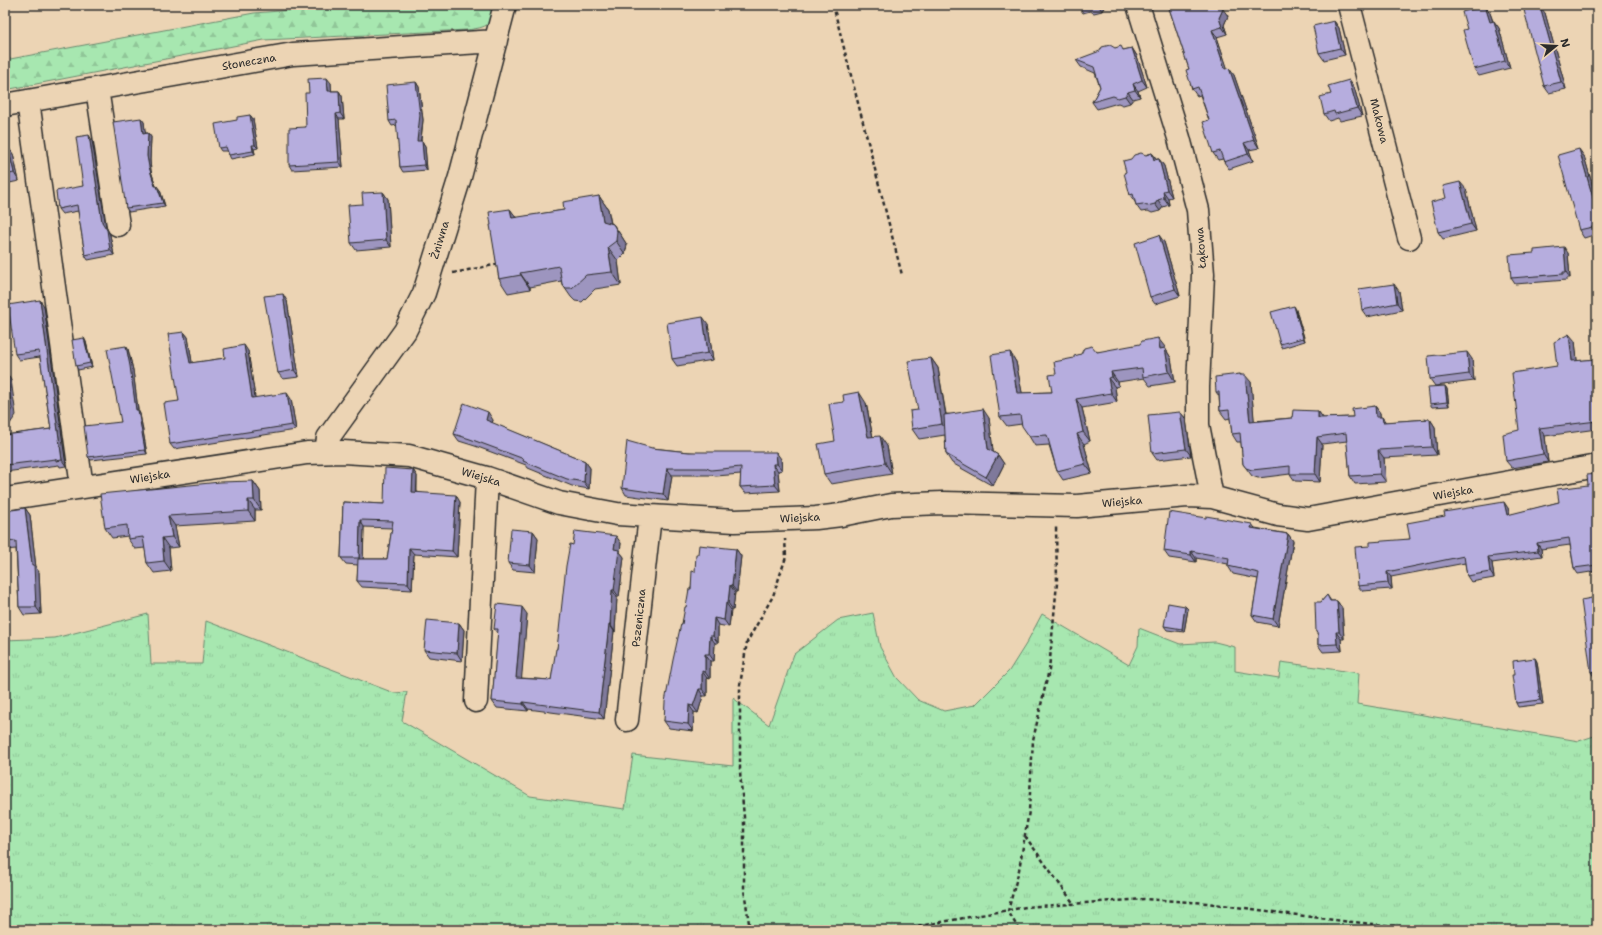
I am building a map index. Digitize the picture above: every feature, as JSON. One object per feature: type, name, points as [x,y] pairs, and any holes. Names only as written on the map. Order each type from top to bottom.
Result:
[{"type":"street","name":"Żniwna","points":[[326,452],[328,438],[405,332],[424,293],[460,177],[505,5]]},
{"type":"street","name":"Łąkowa","points":[[1138,5],[1198,210],[1203,274],[1198,387],[1198,426],[1212,497]]},
{"type":"street","name":"Makowa","points":[[1349,5],[1409,238]]},
{"type":"street","name":"Słoneczna","points":[[5,105],[293,54],[496,41]]},
{"type":"street","points":[[97,88],[118,225]]},
{"type":"street","points":[[28,101],[82,487]]},
{"type":"street","name":"Wiejska","points":[[5,498],[326,452],[408,456],[487,478],[559,502],[617,514],[735,521],[841,515],[891,505],[906,504],[943,503],[1077,506],[1187,496],[1212,497],[1278,515],[1308,519],[1597,466]]},
{"type":"street","points":[[476,701],[487,478]]},
{"type":"street","name":"Pszeniczna","points":[[627,720],[650,516]]},
{"type":"path","points":[[833,5],[902,275]]},
{"type":"path","points":[[447,274],[503,264]]},
{"type":"path","points":[[1019,930],[1008,911],[1019,870],[1029,810],[1033,740],[1049,670],[1057,583],[1056,506]]},
{"type":"path","points":[[750,930],[744,890],[744,817],[740,772],[740,685],[747,642],[773,596],[786,557],[784,519]]},
{"type":"path","points":[[1024,836],[1074,904]]},
{"type":"path","points":[[905,930],[919,926],[1026,907],[1144,899],[1207,903],[1435,930]]},
{"type":"path","points":[[1084,930],[1098,928],[1152,930]]},
{"type":"green space","points":[[356,5],[498,5],[491,21],[480,28],[467,30],[264,40],[5,90],[5,60],[254,13]]},
{"type":"green space","points":[[873,613],[880,647],[897,678],[918,700],[944,711],[975,705],[1009,671],[1042,614],[1129,665],[1138,646],[1139,628],[1180,644],[1215,642],[1235,647],[1235,671],[1279,678],[1281,662],[1359,673],[1357,704],[1579,741],[1597,735],[1597,930],[5,930],[5,640],[55,638],[148,614],[151,664],[202,664],[206,621],[394,693],[407,692],[402,721],[530,796],[625,809],[633,755],[733,766],[733,698],[769,725],[794,654],[838,620]]},
{"type":"building","points":[[1168,5],[1217,5],[1223,9],[1219,18],[1222,27],[1212,30],[1225,69],[1229,68],[1254,140],[1244,143],[1248,154],[1224,162],[1220,151],[1213,153],[1203,122],[1209,120],[1198,87],[1192,89],[1186,70],[1189,69]]},
{"type":"building","points":[[1485,6],[1490,22],[1494,21],[1505,61],[1474,69],[1463,30],[1467,29],[1462,12]]},
{"type":"building","points":[[1540,6],[1561,82],[1544,86],[1524,10]]},
{"type":"building","points":[[1334,21],[1340,48],[1319,53],[1313,26]]},
{"type":"building","points":[[1110,45],[1115,48],[1121,46],[1123,50],[1132,48],[1142,80],[1133,84],[1135,90],[1128,92],[1125,96],[1118,98],[1113,96],[1092,102],[1100,87],[1094,67],[1076,60],[1100,51],[1102,47]]},
{"type":"building","points":[[327,78],[328,91],[339,91],[340,113],[336,114],[339,162],[289,165],[289,128],[306,127],[305,93],[309,93],[308,79]]},
{"type":"building","points":[[1349,80],[1357,108],[1335,114],[1334,111],[1324,114],[1320,97],[1331,94],[1328,86]]},
{"type":"building","points":[[416,82],[420,115],[417,141],[422,141],[424,165],[400,167],[396,120],[389,121],[386,85]]},
{"type":"building","points":[[250,115],[255,145],[252,145],[253,151],[229,155],[226,147],[219,148],[215,124],[237,120],[237,117]]},
{"type":"building","points":[[141,118],[143,134],[148,133],[147,156],[149,167],[155,186],[157,186],[163,203],[126,208],[113,122]]},
{"type":"building","points":[[89,135],[102,222],[107,230],[110,250],[85,255],[77,205],[58,209],[56,191],[83,186],[76,137]]},
{"type":"building","points":[[8,147],[14,173],[5,175],[5,148]]},
{"type":"building","points":[[1579,149],[1597,212],[1597,226],[1579,230],[1558,155]]},
{"type":"building","points":[[1141,153],[1146,155],[1152,153],[1154,160],[1159,159],[1167,190],[1163,191],[1164,198],[1158,200],[1155,204],[1147,206],[1143,204],[1136,205],[1133,194],[1130,195],[1124,173],[1126,172],[1123,161],[1131,159],[1134,155]]},
{"type":"building","points":[[1460,182],[1471,224],[1438,232],[1431,202],[1446,198],[1443,186]]},
{"type":"building","points":[[383,192],[386,240],[351,243],[348,205],[363,204],[362,193]]},
{"type":"building","points":[[599,196],[603,221],[613,224],[617,231],[616,241],[608,247],[612,272],[586,275],[572,288],[566,288],[562,284],[559,266],[520,273],[521,275],[499,279],[489,212],[510,209],[512,218],[564,210],[563,202]]},
{"type":"building","points":[[1159,235],[1175,289],[1150,297],[1135,243]]},
{"type":"building","points":[[1564,247],[1566,272],[1563,272],[1563,274],[1511,278],[1509,255],[1534,253],[1534,250]]},
{"type":"building","points":[[1394,284],[1397,303],[1362,310],[1359,289]]},
{"type":"building","points":[[283,294],[294,370],[278,373],[264,296]]},
{"type":"building","points":[[40,300],[62,460],[56,461],[56,459],[5,465],[5,435],[51,429],[39,351],[15,354],[8,305]]},
{"type":"building","points":[[1294,306],[1303,338],[1280,344],[1271,312]]},
{"type":"building","points":[[703,317],[708,353],[672,359],[667,323]]},
{"type":"building","points":[[184,332],[190,363],[225,358],[224,349],[244,345],[252,398],[287,393],[292,425],[170,444],[164,403],[179,401],[168,334]]},
{"type":"building","points":[[1569,334],[1572,361],[1597,359],[1597,421],[1539,428],[1543,454],[1506,461],[1503,434],[1519,430],[1512,373],[1557,366],[1554,342]]},
{"type":"building","points":[[84,338],[90,363],[76,366],[72,340]]},
{"type":"building","points":[[1158,338],[1160,349],[1165,348],[1169,372],[1143,377],[1142,368],[1111,372],[1112,377],[1108,378],[1111,393],[1076,399],[1083,432],[1077,434],[1085,464],[1057,471],[1047,435],[1029,436],[1022,426],[1020,415],[1000,417],[991,355],[1010,352],[1017,393],[1052,392],[1049,375],[1056,374],[1054,362],[1074,358],[1074,356],[1081,354],[1084,348],[1092,346],[1097,352],[1140,344],[1142,341]]},
{"type":"building","points":[[126,346],[136,410],[138,410],[145,450],[88,457],[84,426],[121,422],[107,349]]},
{"type":"building","points":[[1467,352],[1469,374],[1430,379],[1428,356]]},
{"type":"building","points":[[931,358],[942,424],[912,429],[910,411],[918,410],[908,361]]},
{"type":"building","points":[[5,374],[7,374],[12,409],[5,419]]},
{"type":"building","points":[[1240,374],[1245,375],[1250,422],[1292,418],[1293,410],[1318,411],[1318,418],[1353,417],[1352,409],[1375,406],[1376,417],[1382,417],[1383,422],[1430,419],[1432,447],[1378,450],[1380,474],[1350,476],[1346,433],[1317,437],[1315,474],[1290,474],[1290,466],[1252,470],[1246,468],[1243,464],[1240,433],[1232,434],[1229,410],[1220,411],[1219,392],[1216,392],[1215,377]]},
{"type":"building","points":[[1445,386],[1447,402],[1430,404],[1428,387]]},
{"type":"building","points":[[859,392],[868,437],[880,436],[885,463],[824,474],[818,444],[835,441],[829,404],[844,402],[843,395]]},
{"type":"building","points":[[464,403],[488,412],[486,420],[585,461],[584,482],[567,479],[523,461],[524,459],[454,434]]},
{"type":"building","points":[[983,409],[988,449],[998,455],[986,477],[946,454],[944,415]]},
{"type":"building","points":[[1180,412],[1186,449],[1152,453],[1148,415]]},
{"type":"building","points":[[627,441],[652,448],[689,452],[776,452],[777,464],[773,464],[775,485],[740,487],[741,467],[711,470],[706,468],[667,468],[663,494],[622,488]]},
{"type":"building","points":[[385,468],[413,470],[412,492],[456,495],[452,551],[409,548],[408,583],[357,581],[358,559],[387,559],[393,521],[360,520],[359,558],[341,558],[343,502],[384,504]]},
{"type":"building","points":[[1597,474],[1597,565],[1574,568],[1569,538],[1537,543],[1538,551],[1488,557],[1490,572],[1467,576],[1464,556],[1387,572],[1388,583],[1358,586],[1355,547],[1370,546],[1370,542],[1410,539],[1407,523],[1445,516],[1444,512],[1504,502],[1507,515],[1559,502],[1557,489],[1588,485],[1587,475]]},
{"type":"building","points":[[253,481],[254,500],[248,500],[248,511],[168,516],[172,537],[162,538],[164,561],[147,563],[143,537],[128,539],[127,525],[105,528],[100,494],[220,482]]},
{"type":"building","points":[[25,508],[32,565],[34,565],[36,607],[19,607],[16,541],[5,542],[5,511]]},
{"type":"building","points":[[1169,512],[1206,518],[1206,516],[1252,524],[1251,528],[1288,534],[1273,619],[1252,615],[1259,573],[1228,566],[1229,558],[1191,551],[1191,555],[1164,551]]},
{"type":"building","points":[[511,529],[533,531],[530,565],[508,563]]},
{"type":"building","points":[[575,531],[616,536],[614,549],[619,550],[614,590],[612,590],[610,624],[599,712],[523,702],[523,704],[492,701],[498,629],[494,629],[497,604],[522,607],[516,678],[551,680],[557,649],[566,566],[570,544],[573,545]]},
{"type":"building","points":[[699,545],[736,549],[732,586],[730,585],[724,620],[714,618],[713,636],[710,636],[709,654],[705,654],[705,672],[702,671],[702,689],[699,689],[693,706],[689,705],[688,724],[664,721],[665,702],[673,660],[689,589],[691,589],[692,571],[695,572],[696,554],[698,554]]},
{"type":"building","points":[[1327,595],[1330,601],[1337,601],[1339,632],[1336,632],[1337,644],[1318,645],[1315,602],[1321,602]]},
{"type":"building","points":[[1597,597],[1597,671],[1591,672],[1581,600]]},
{"type":"building","points":[[1168,603],[1185,606],[1182,629],[1164,626]]},
{"type":"building","points":[[427,620],[459,623],[457,653],[424,650]]},
{"type":"building","points":[[1535,658],[1540,700],[1516,703],[1512,675],[1514,675],[1513,661]]}]
